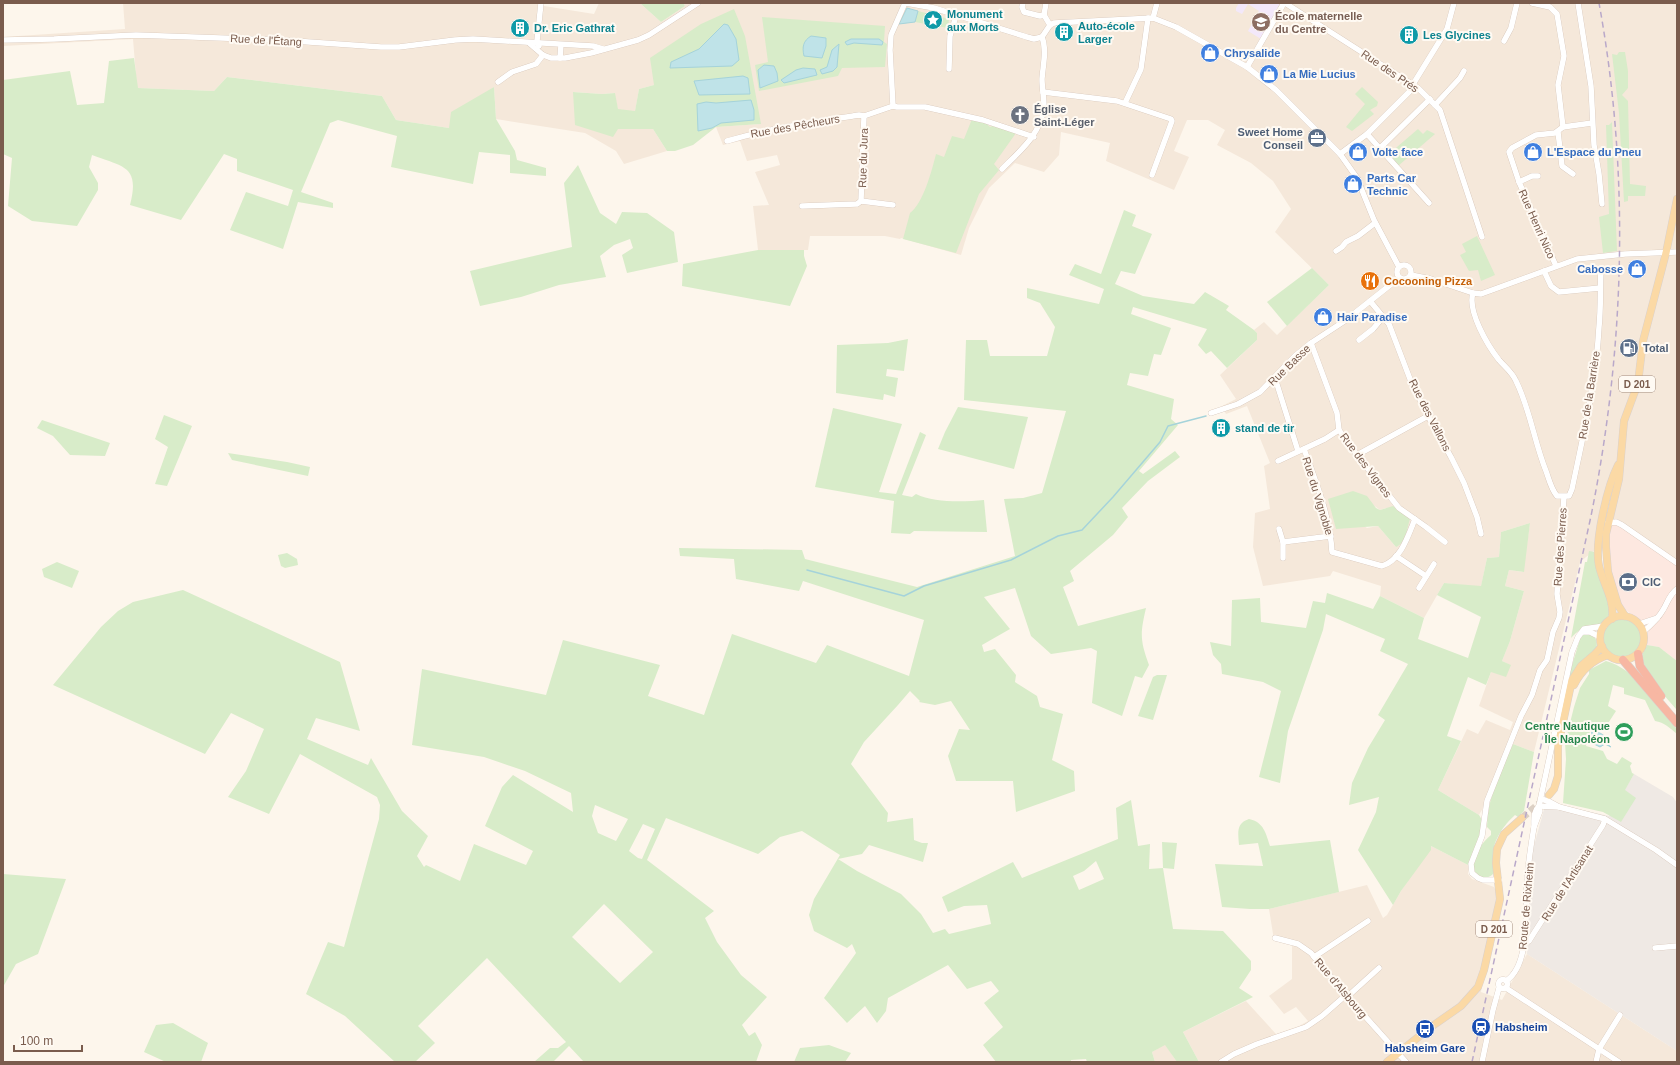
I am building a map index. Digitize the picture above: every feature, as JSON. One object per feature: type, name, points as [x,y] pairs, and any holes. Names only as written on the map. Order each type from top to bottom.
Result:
[{"type":"highway","points":[[1638,654],[1640,666],[1645,674],[1677,716]]},
{"type":"highway","points":[[1623,660],[1677,723]]},
{"type":"main road","name":"D 201","points":[[1624,616],[1618,605],[1608,572],[1606,547],[1608,523],[1619,479],[1619,463],[1624,421],[1638,383],[1643,341],[1653,305],[1656,284],[1660,276],[1666,253],[1677,199]]},
{"type":"main road","name":"D 201","points":[[1612,619],[1612,603],[1600,570],[1597,553],[1609,488],[1619,463]]},
{"type":"main road","points":[[1624,616],[1638,624],[1643,632],[1644,642],[1638,654],[1630,659],[1623,660],[1608,655],[1602,646],[1600,638],[1604,626],[1612,619],[1624,616]]},
{"type":"main road","points":[[1549,795],[1554,789],[1558,776],[1558,746],[1572,680],[1581,666],[1602,646]]},
{"type":"main road","points":[[1570,693],[1578,679],[1589,666],[1600,657],[1608,655]]},
{"type":"main road","name":"D 201","points":[[1387,1062],[1431,1027],[1463,1005],[1476,990],[1482,978],[1500,899],[1496,857],[1500,842],[1507,831],[1522,818]]},
{"type":"street","points":[[498,82],[512,72],[536,64],[541,53],[538,43],[541,3]]},
{"type":"street","name":"Rue de l'Étang","points":[[529,43],[541,53],[560,58],[591,53],[638,40],[649,35],[698,3]]},
{"type":"street","points":[[1034,137],[967,116],[925,107],[897,108],[893,106],[890,56],[891,35],[906,3],[934,5],[956,16],[1034,39],[1042,37],[1050,25],[1054,23],[1150,18],[1176,27],[1247,68],[1276,90],[1340,154],[1357,178],[1375,223],[1399,267],[1397,271],[1399,278],[1406,279],[1411,275],[1431,279],[1473,293],[1482,294],[1556,266],[1582,258],[1625,254],[1677,252]]},
{"type":"street","points":[[1023,3],[1022,8],[1024,12],[1040,16],[1044,15]]},
{"type":"street","points":[[1046,3],[1044,15],[1050,25]]},
{"type":"street","points":[[1125,103],[1141,70],[1150,18],[1157,3]]},
{"type":"street","points":[[1247,68],[1284,3]]},
{"type":"street","name":"Rue des Prés","points":[[1284,3],[1413,85],[1430,99],[1442,114],[1482,237]]},
{"type":"street","points":[[1340,154],[1367,134],[1411,90],[1447,29],[1454,3]]},
{"type":"street","points":[[1504,41],[1511,28],[1516,3]]},
{"type":"street","points":[[1532,3],[1550,7],[1557,14],[1564,56],[1558,85],[1563,127]]},
{"type":"street","points":[[1578,3],[1591,86],[1594,148],[1598,162],[1602,204]]},
{"type":"street","points":[[949,69],[950,36],[956,16]]},
{"type":"street","name":"Rue de l'Étang","points":[[3,40],[137,35],[280,40],[400,47],[455,40],[486,39],[593,46],[603,49]]},
{"type":"street","points":[[1002,169],[1034,137],[1039,125],[1044,107],[1042,82],[1045,47],[1042,37]]},
{"type":"street","points":[[560,58],[561,45]]},
{"type":"street","points":[[1435,105],[1460,78],[1464,71]]},
{"type":"street","points":[[1043,92],[1104,98],[1125,103],[1172,121],[1152,175]]},
{"type":"street","points":[[1380,148],[1430,99]]},
{"type":"street","name":"Rue des Pêcheurs","points":[[727,141],[746,135],[800,125],[859,115],[864,116],[893,106]]},
{"type":"street","name":"Rue du Jura","points":[[861,201],[864,116]]},
{"type":"street","points":[[1573,174],[1562,166],[1558,132],[1563,127],[1592,123]]},
{"type":"street","name":"Rue Henri Nico","points":[[1556,266],[1519,182],[1509,155],[1510,149],[1533,136],[1558,132]]},
{"type":"street","points":[[1367,134],[1429,203]]},
{"type":"street","name":"Rue Henri Nico","points":[[1519,182],[1532,176],[1538,176]]},
{"type":"street","name":"Rue du Jura","points":[[802,206],[857,204],[861,201],[893,205]]},
{"type":"street","points":[[1336,251],[1346,242],[1358,236],[1375,223]]},
{"type":"street","points":[[1399,267],[1404,265],[1408,266],[1411,270],[1411,275]]},
{"type":"street","name":"Rue de la Barrière","points":[[1564,497],[1569,496],[1572,489],[1584,430],[1599,328],[1601,270]]},
{"type":"street","points":[[1544,271],[1551,286],[1559,292],[1600,288]]},
{"type":"street","name":"Rue Basse","points":[[1211,413],[1238,404],[1260,392],[1275,378],[1294,356],[1346,320],[1399,278]]},
{"type":"street","name":"Rue des Pierres","points":[[1473,293],[1472,311],[1499,361],[1512,373],[1516,381],[1526,404],[1538,453],[1557,496],[1564,497],[1557,594],[1560,612],[1559,618],[1553,632],[1547,660],[1540,670],[1532,695],[1521,716],[1491,790],[1486,808],[1482,836],[1472,858],[1470,867],[1474,875],[1480,880],[1499,880]]},
{"type":"street","name":"Rue des Vallons","points":[[1370,301],[1389,324],[1410,379],[1464,483],[1477,517],[1481,534]]},
{"type":"street","points":[[1359,340],[1373,329],[1383,317]]},
{"type":"street","name":"Rue des Vignes","points":[[1311,343],[1337,413],[1340,430],[1357,455],[1399,508],[1445,542]]},
{"type":"street","points":[[1275,378],[1298,451]]},
{"type":"street","points":[[1357,455],[1428,416]]},
{"type":"street","points":[[1278,461],[1340,430]]},
{"type":"street","name":"Rue du Vignoble","points":[[1304,448],[1320,496],[1331,536],[1332,552],[1382,566],[1387,564],[1396,556],[1406,542],[1415,519]]},
{"type":"street","points":[[1608,523],[1614,522],[1622,525],[1677,563]]},
{"type":"street","points":[[1279,528],[1283,542],[1283,558]]},
{"type":"street","points":[[1283,542],[1331,536]]},
{"type":"street","points":[[1396,556],[1426,576]]},
{"type":"street","points":[[1419,588],[1434,564]]},
{"type":"street","points":[[1643,632],[1657,618],[1663,610],[1670,595],[1677,589]]},
{"type":"street","points":[[1638,624],[1657,618]]},
{"type":"street","points":[[1581,632],[1588,628],[1604,626]]},
{"type":"street","points":[[1581,632],[1590,632],[1600,638]]},
{"type":"street","name":"Route de Rixheim","points":[[1506,981],[1518,966],[1524,944],[1527,882],[1534,817],[1541,799],[1570,660],[1575,642],[1581,632]]},
{"type":"street","points":[[1541,799],[1559,807]]},
{"type":"street","points":[[1539,806],[1559,807],[1605,819],[1656,850],[1677,865]]},
{"type":"street","name":"Rue de l'Artisanat","points":[[1524,944],[1534,933],[1603,825],[1605,819]]},
{"type":"street","points":[[1314,957],[1368,921]]},
{"type":"street","name":"Rue d'Alsbourg","points":[[1275,938],[1298,944],[1314,957],[1406,1062]]},
{"type":"street","points":[[1655,948],[1677,946]]},
{"type":"street","points":[[1221,1062],[1234,1054],[1257,1044],[1306,1026],[1322,1016],[1379,968]]},
{"type":"street","points":[[1482,1062],[1499,988],[1499,981],[1506,981],[1506,988]]},
{"type":"street","points":[[1499,988],[1506,988],[1619,1062]]},
{"type":"street","points":[[1596,1062],[1599,1049],[1620,1015]]},
{"type":"shaded area","points":[[123,3],[544,3],[544,6],[594,14],[599,3],[635,3],[641,4],[661,22],[685,6],[683,3],[1677,3],[1677,562],[1607,540],[1580,562],[1534,752],[1513,744],[1492,792],[1479,815],[1438,790],[1467,729],[1478,734],[1486,720],[1510,730],[1513,722],[1479,706],[1491,672],[1510,665],[1502,661],[1510,641],[1524,591],[1505,586],[1509,570],[1523,572],[1530,523],[1501,532],[1499,557],[1487,558],[1481,587],[1444,583],[1424,618],[1380,596],[1381,586],[1333,571],[1330,576],[1263,586],[1253,547],[1255,513],[1270,509],[1264,466],[1270,463],[1247,406],[1226,414],[1222,406],[1236,399],[1220,375],[1257,340],[1257,333],[1254,330],[1264,322],[1277,335],[1329,285],[1275,232],[1291,209],[1273,181],[1251,163],[1217,145],[1225,130],[1208,120],[1187,120],[1174,151],[1189,157],[1174,190],[1106,161],[1110,143],[1061,132],[1059,155],[1044,172],[1015,163],[989,188],[969,228],[961,255],[901,238],[885,236],[810,236],[808,250],[758,250],[753,206],[769,205],[755,172],[780,165],[777,155],[747,161],[740,141],[723,145],[716,127],[760,124],[654,85],[639,89],[635,112],[618,110],[614,93],[602,94],[574,92],[618,129],[653,129],[667,151],[624,164],[616,151],[585,133],[496,119],[494,87],[449,128],[396,120],[382,96],[227,77],[214,91],[137,88],[133,39],[3,46],[3,37],[125,29]],"holes":[[[1372,504],[1380,510],[1386,508],[1396,547],[1378,526],[1367,528],[1364,526]]]},
{"type":"shaded area","name":"École maternelle du Centre","points":[[1239,3],[1280,3],[1261,39],[1248,31],[1259,11],[1248,4],[1242,14],[1236,11]]},
{"type":"shaded area","points":[[1620,522],[1677,562],[1677,661],[1659,647],[1647,645],[1648,633],[1645,625],[1622,607],[1610,572],[1609,526]]},
{"type":"shaded area","points":[[1634,774],[1673,797],[1677,803],[1677,1051],[1527,954],[1532,853],[1546,802],[1609,816]]},
{"type":"shaded area","points":[[1431,846],[1468,865],[1468,874],[1472,879],[1494,887],[1497,894],[1487,945],[1481,992],[1502,1000],[1527,954],[1677,1051],[1677,1062],[1199,1062],[1183,1032],[1246,1001],[1276,1034],[1299,1026],[1308,1021],[1296,1007],[1284,1014],[1269,996],[1292,979],[1292,944],[1274,940],[1269,909],[1367,885],[1383,918],[1387,915]]},
{"type":"shaded area","points":[[1165,1044],[1177,1062],[1155,1062],[1152,1052]]},
{"type":"green space","points":[[635,3],[683,3],[685,6],[661,22],[641,4]]},
{"type":"green space","points":[[734,9],[745,36],[761,124],[716,127],[693,145],[675,151],[667,151],[653,129],[618,129],[613,137],[575,125],[573,92],[602,94],[615,93],[618,109],[635,111],[639,89],[654,85],[650,58],[701,24]]},
{"type":"green space","points":[[918,11],[949,19],[948,28],[915,22]]},
{"type":"green space","points":[[762,17],[885,26],[884,42],[887,44],[885,67],[842,68],[838,76],[759,91],[755,65],[768,62]]},
{"type":"green space","points":[[1619,52],[1625,52],[1628,71],[1628,88],[1622,95],[1628,101],[1630,184],[1646,186],[1645,196],[1628,196],[1628,201],[1624,202],[1619,113],[1612,54],[1617,55]]},
{"type":"green space","points":[[134,58],[138,88],[214,91],[227,77],[382,96],[396,120],[449,128],[451,112],[494,87],[496,119],[515,151],[517,160],[546,168],[546,176],[510,173],[510,155],[479,152],[473,184],[391,167],[397,136],[338,120],[330,123],[301,192],[333,203],[333,208],[298,202],[283,249],[230,230],[246,192],[288,206],[293,190],[237,171],[237,159],[224,154],[181,220],[130,205],[133,192],[131,175],[121,166],[92,155],[89,167],[98,183],[98,190],[77,226],[32,221],[8,206],[12,158],[3,154],[3,80],[70,71],[77,105],[104,103],[109,61]]},
{"type":"green space","points":[[1362,87],[1378,102],[1377,106],[1370,110],[1374,114],[1352,131],[1346,127],[1365,104],[1355,94]]},
{"type":"green space","points":[[972,119],[987,124],[990,127],[992,126],[1016,133],[994,164],[999,170],[979,194],[956,253],[903,239],[910,213],[915,209],[923,195],[936,154],[944,157],[952,136],[964,139]]},
{"type":"green space","points":[[1612,122],[1617,251],[1603,253],[1599,217],[1609,214],[1606,125],[1609,125]]},
{"type":"green space","points":[[1418,129],[1423,134],[1427,130],[1435,134],[1398,166],[1390,157],[1392,155],[1390,153]]},
{"type":"green space","points":[[578,165],[600,213],[616,224],[622,212],[647,213],[674,232],[678,262],[627,273],[622,255],[633,248],[630,239],[614,245],[600,256],[606,277],[559,285],[521,297],[480,306],[470,271],[572,247],[564,183]]},
{"type":"green space","points":[[1124,210],[1136,215],[1132,226],[1152,234],[1135,274],[1121,271],[1115,284],[1143,296],[1194,304],[1205,292],[1229,306],[1226,310],[1257,333],[1257,340],[1227,368],[1211,351],[1206,354],[1198,345],[1207,329],[1133,307],[1131,314],[1171,328],[1161,355],[1154,354],[1148,376],[1130,373],[1127,385],[1174,399],[1171,419],[1178,425],[1139,471],[1143,474],[1175,451],[1180,457],[1148,481],[1122,508],[1128,517],[1113,535],[1070,571],[1074,581],[1063,587],[1078,626],[1146,608],[1142,637],[1149,665],[1142,678],[1135,676],[1122,716],[1092,703],[1097,651],[1091,648],[1051,654],[1031,636],[1015,588],[984,597],[1010,629],[982,645],[984,652],[995,649],[1016,675],[1015,682],[1037,696],[1040,707],[1063,714],[1052,760],[1074,771],[1075,791],[1016,812],[1013,781],[956,781],[948,756],[959,729],[970,730],[951,701],[935,705],[919,702],[920,701],[910,691],[864,742],[851,764],[888,813],[887,822],[913,818],[914,840],[922,843],[928,843],[923,862],[869,845],[862,854],[838,859],[857,871],[901,894],[921,914],[933,933],[945,929],[949,934],[991,924],[987,905],[964,906],[948,912],[942,897],[1013,862],[1022,878],[1118,839],[1116,808],[1131,800],[1138,846],[1150,844],[1149,869],[1163,868],[1173,929],[1223,931],[1251,961],[1251,970],[1239,988],[1253,997],[1183,1032],[1199,1062],[1177,1062],[1165,1045],[1152,1052],[1155,1062],[1087,1062],[1086,1059],[1071,1060],[1071,1062],[996,1062],[983,1045],[1003,1027],[984,1003],[999,991],[991,981],[967,989],[948,965],[888,998],[886,1011],[877,1023],[865,1006],[847,1023],[824,998],[856,953],[852,944],[847,948],[814,931],[809,915],[814,899],[840,855],[802,831],[780,837],[758,854],[666,818],[647,860],[714,911],[705,918],[717,942],[741,975],[767,997],[742,1025],[749,1036],[755,1032],[762,1045],[756,1062],[584,1062],[569,1046],[553,1062],[534,1062],[550,1048],[558,1048],[566,1042],[487,958],[418,1026],[435,1043],[415,1062],[395,1062],[345,1016],[306,994],[328,942],[344,947],[379,819],[380,805],[377,797],[300,754],[269,814],[228,797],[246,771],[264,729],[231,713],[205,754],[53,685],[101,627],[118,611],[133,602],[183,590],[340,662],[360,731],[316,718],[307,739],[368,765],[371,758],[402,811],[428,836],[417,856],[424,867],[426,865],[460,881],[474,844],[526,865],[533,851],[485,826],[502,787],[513,775],[573,812],[571,793],[525,771],[484,757],[412,745],[422,669],[546,695],[563,640],[660,665],[648,696],[704,715],[732,634],[816,663],[827,645],[909,676],[924,620],[803,581],[799,591],[736,579],[734,559],[680,556],[679,548],[802,550],[805,559],[917,587],[1015,556],[1004,499],[1023,498],[1042,493],[1066,411],[964,400],[966,340],[987,340],[990,356],[1047,356],[1055,327],[1040,303],[1027,298],[1027,288],[1099,304],[1104,289],[1069,275],[1075,264],[1101,274]],"holes":[[[595,805],[628,819],[616,841],[598,833],[592,816]],[[643,824],[655,829],[642,859],[638,858],[629,851]],[[1096,861],[1104,879],[1079,890],[1073,876],[1084,871]],[[604,904],[653,952],[620,983],[572,937]]]},
{"type":"green space","points":[[1477,236],[1495,275],[1481,281],[1478,270],[1469,271],[1460,255],[1466,252],[1462,244]]},
{"type":"green space","points":[[758,250],[804,250],[807,266],[790,306],[682,286],[683,264]]},
{"type":"green space","points":[[1312,268],[1329,285],[1287,326],[1267,302]]},
{"type":"green space","points":[[908,339],[904,371],[887,369],[886,376],[898,378],[895,397],[884,394],[883,400],[836,393],[837,345],[888,343]]},
{"type":"green space","points":[[958,407],[1028,417],[1014,469],[938,449]]},
{"type":"green space","points":[[833,408],[902,424],[879,492],[896,494],[920,432],[926,435],[902,495],[912,497],[916,494],[931,499],[949,501],[984,500],[987,532],[914,531],[910,534],[891,533],[894,501],[815,487]]},
{"type":"green space","points":[[164,415],[192,426],[167,486],[155,484],[168,447],[155,439]]},
{"type":"green space","points":[[42,420],[110,443],[105,456],[70,455],[53,436],[37,428]]},
{"type":"green space","points":[[228,453],[310,467],[308,476],[232,460]]},
{"type":"green space","points":[[1353,491],[1367,496],[1376,508],[1380,510],[1393,506],[1410,519],[1406,535],[1399,545],[1396,547],[1378,526],[1336,529],[1328,499]]},
{"type":"green space","points":[[1530,523],[1524,572],[1509,570],[1505,586],[1524,591],[1510,641],[1502,661],[1511,665],[1506,677],[1491,672],[1486,685],[1468,677],[1447,736],[1461,741],[1438,790],[1479,815],[1482,820],[1479,840],[1468,865],[1431,846],[1431,850],[1401,891],[1393,905],[1358,850],[1376,812],[1379,797],[1349,805],[1352,783],[1368,748],[1385,720],[1378,715],[1408,664],[1380,651],[1385,639],[1326,614],[1323,630],[1288,731],[1280,783],[1259,777],[1281,691],[1263,682],[1222,674],[1221,664],[1213,655],[1210,642],[1231,646],[1232,600],[1260,598],[1261,622],[1306,628],[1313,601],[1325,603],[1327,593],[1373,609],[1380,596],[1424,618],[1418,639],[1468,658],[1481,617],[1437,595],[1444,583],[1481,586],[1487,558],[1499,557],[1501,532]]},
{"type":"green space","points":[[1589,551],[1595,552],[1609,603],[1609,615],[1604,622],[1584,628],[1571,638],[1585,562],[1587,562]]},
{"type":"green space","points":[[287,553],[297,559],[298,565],[285,568],[281,566],[278,555]]},
{"type":"green space","points":[[57,562],[79,571],[72,588],[44,577],[42,569]]},
{"type":"green space","points":[[1618,619],[1626,619],[1633,622],[1638,627],[1641,638],[1638,649],[1633,654],[1626,657],[1618,657],[1611,654],[1606,649],[1603,642],[1603,634],[1606,627],[1611,622]]},
{"type":"green space","points":[[1590,634],[1596,640],[1596,650],[1583,660],[1566,685],[1580,639],[1583,635]]},
{"type":"green space","points":[[1647,645],[1659,647],[1677,661],[1677,710],[1656,686],[1644,666],[1642,656]]},
{"type":"green space","points":[[1606,661],[1627,671],[1654,699],[1677,729],[1677,734],[1664,724],[1655,721],[1645,700],[1624,694],[1624,688],[1613,685],[1608,706],[1616,711],[1603,731],[1591,728],[1586,746],[1603,751],[1607,759],[1617,764],[1622,757],[1632,763],[1630,766],[1632,773],[1634,774],[1625,790],[1636,798],[1621,822],[1603,812],[1563,803],[1566,759],[1565,743],[1574,707],[1580,688],[1589,674],[1589,670]]},
{"type":"green space","points":[[1157,675],[1167,675],[1153,720],[1138,716],[1153,677]]},
{"type":"green space","points":[[1513,744],[1534,752],[1524,811],[1518,817],[1515,815],[1507,823],[1497,838],[1493,849],[1493,874],[1486,878],[1481,877],[1475,873],[1475,857],[1483,842],[1491,835],[1491,831],[1487,827],[1492,794]]},
{"type":"green space","points":[[1249,819],[1258,823],[1264,829],[1270,846],[1330,840],[1339,892],[1269,909],[1222,907],[1215,864],[1263,866],[1258,843],[1239,845],[1238,833],[1240,826]]},
{"type":"green space","points":[[1162,842],[1177,843],[1174,869],[1163,868]]},
{"type":"green space","points":[[3,874],[66,879],[38,954],[16,964],[3,987]]},
{"type":"green space","points":[[173,1023],[208,1043],[201,1062],[166,1062],[144,1052],[156,1025]]},
{"type":"green space","points":[[829,1045],[851,1053],[845,1062],[794,1062],[800,1048]]},
{"type":"water","points":[[907,8],[918,11],[915,22],[899,24]]},
{"type":"water","points":[[724,24],[728,25],[736,39],[739,60],[732,66],[670,68],[671,62],[699,49]]},
{"type":"water","points":[[811,36],[826,38],[826,46],[822,58],[804,56],[804,44]]},
{"type":"water","points":[[851,39],[879,39],[883,42],[882,45],[854,43],[847,45],[845,42]]},
{"type":"water","points":[[839,44],[837,67],[833,71],[822,74],[820,70],[827,67],[832,50]]},
{"type":"water","points":[[764,65],[774,66],[778,81],[760,88],[758,70]]},
{"type":"water","points":[[803,68],[815,69],[817,75],[784,83],[781,80],[796,70]]},
{"type":"water","points":[[743,76],[748,78],[750,94],[699,95],[694,81]]},
{"type":"water","points":[[751,100],[754,110],[754,120],[721,123],[712,128],[698,131],[697,104],[706,102],[716,103]]},
{"type":"water","points":[[1592,731],[1603,735],[1608,740],[1606,743],[1611,747],[1605,744],[1600,747],[1590,742]]},
{"type":"waterway","points":[[807,570],[904,596],[924,586],[1011,560],[1058,536],[1082,530],[1113,497],[1160,442],[1168,426],[1206,416]]},
{"type":"tunnel","points":[[1522,818],[1541,802]]},
{"type":"railway","points":[[1472,1062],[1591,516],[1611,388],[1617,324],[1619,195],[1616,131],[1609,67],[1599,3]]},
{"type":"place","name":"Monument aux Morts","points":[[933,20]]},
{"type":"place","name":"École maternelle du Centre","points":[[1261,22]]},
{"type":"place","name":"Dr. Eric Gathrat","points":[[520,28]]},
{"type":"place","name":"Auto-école Larger","points":[[1064,32]]},
{"type":"place","name":"Les Glycines","points":[[1409,35]]},
{"type":"place","name":"Chrysalide","points":[[1210,53]]},
{"type":"place","name":"La Mie Lucius","points":[[1269,74]]},
{"type":"place","name":"Église Saint-Léger","points":[[1020,115]]},
{"type":"place","name":"Sweet Home Conseil","points":[[1317,138]]},
{"type":"place","name":"Volte face","points":[[1358,152]]},
{"type":"place","name":"L'Espace du Pneu","points":[[1533,152]]},
{"type":"place","name":"Parts Car Technic","points":[[1353,184]]},
{"type":"place","name":"Cabosse","points":[[1637,269]]},
{"type":"place","name":"Cocooning Pizza","points":[[1370,281]]},
{"type":"place","name":"Hair Paradise","points":[[1323,317]]},
{"type":"place","name":"Total","points":[[1629,348]]},
{"type":"place","name":"stand de tir","points":[[1221,428]]},
{"type":"place","name":"CIC","points":[[1628,582]]},
{"type":"place","name":"Centre Nautique Île Napoléon","points":[[1624,732]]},
{"type":"place","name":"Habsheim","points":[[1481,1027]]},
{"type":"place","name":"Habsheim Gare","points":[[1425,1029]]}]
